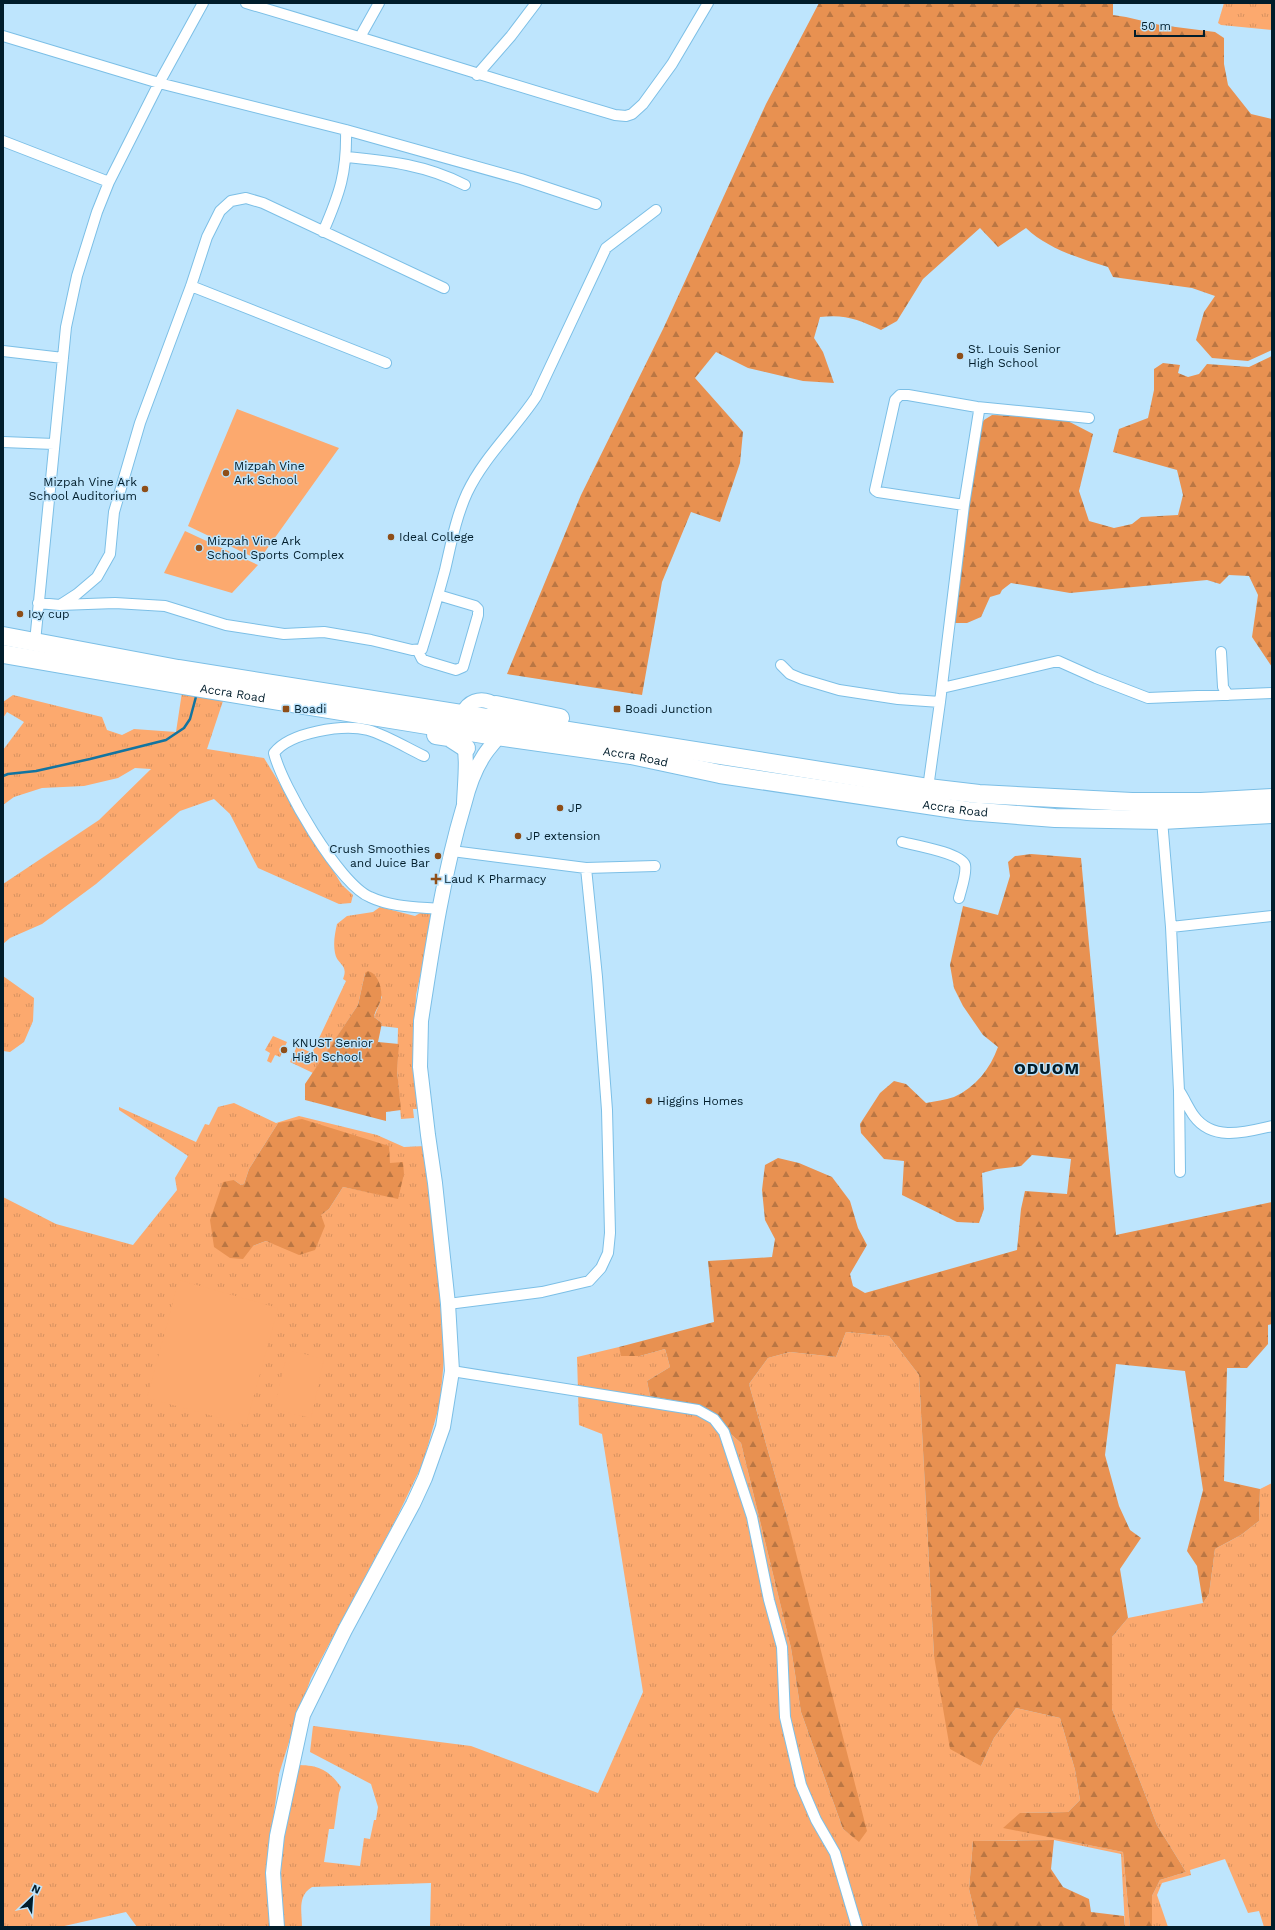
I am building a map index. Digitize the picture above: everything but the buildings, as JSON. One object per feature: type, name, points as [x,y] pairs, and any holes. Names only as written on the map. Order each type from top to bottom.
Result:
[{"type":"highway","name":"Accra Road","points":[[3,636],[463,722]]},
{"type":"highway","name":"Accra Road","points":[[3,654],[194,687],[359,713],[463,722],[500,721],[639,741],[928,788],[979,794],[1132,802],[1208,802],[1272,798]]},
{"type":"highway","points":[[359,713],[376,723],[449,737],[466,748]]},
{"type":"highway","name":"Accra Road","points":[[500,721],[631,755],[720,774],[968,811],[1055,818],[1162,820],[1272,814]]},
{"type":"street","points":[[35,642],[66,327],[77,276],[109,182],[159,83],[203,3]]},
{"type":"street","points":[[246,3],[360,37],[477,75],[615,115],[626,116],[637,111],[643,104],[672,64],[708,3]]},
{"type":"street","points":[[360,37],[379,3]]},
{"type":"street","points":[[477,75],[515,31],[536,3]]},
{"type":"street","points":[[3,36],[159,83],[346,130],[522,179],[596,204]]},
{"type":"street","points":[[324,232],[340,193],[347,157],[346,130]]},
{"type":"street","points":[[4,143],[109,182]]},
{"type":"street","points":[[347,157],[397,162],[416,166],[452,178],[465,185]]},
{"type":"street","points":[[60,605],[77,594],[97,577],[110,554],[114,512],[140,423],[191,286],[207,237],[220,211],[232,201],[246,198],[263,203],[444,288]]},
{"type":"street","points":[[38,603],[60,605],[115,603],[165,606],[226,626],[284,634],[324,632],[418,650],[422,649],[438,595],[456,523],[466,494],[477,474],[497,446],[525,414],[536,397],[606,248],[656,210]]},
{"type":"street","points":[[191,286],[386,363]]},
{"type":"street","points":[[3,351],[63,358]]},
{"type":"street","points":[[964,505],[878,492],[875,490],[895,400],[900,395],[915,396],[977,407],[1089,418]]},
{"type":"street","points":[[928,788],[942,688],[964,505],[979,411],[977,407]]},
{"type":"street","points":[[3,442],[54,444]]},
{"type":"street","points":[[418,650],[422,659],[426,661],[456,670],[463,667],[478,616],[478,609],[475,606],[438,595]]},
{"type":"street","points":[[1221,652],[1223,686],[1228,695]]},
{"type":"street","points":[[942,688],[1058,661],[1096,678],[1148,698],[1272,693]]},
{"type":"street","points":[[781,666],[790,674],[802,679],[839,690],[898,699],[940,702]]},
{"type":"street","points":[[277,1927],[273,1873],[277,1836],[304,1715],[345,1630],[391,1547],[425,1478],[443,1427],[452,1372],[448,1304],[436,1182],[428,1135],[420,1067],[421,1021],[439,909],[464,803],[500,721]]},
{"type":"street","points":[[463,722],[466,748],[464,803]]},
{"type":"street","points":[[424,756],[368,730],[347,728],[300,735],[280,745],[274,753],[284,779],[320,842],[357,890],[369,897],[390,904],[439,909]]},
{"type":"street","points":[[1162,820],[1171,927],[1179,1090],[1180,1172]]},
{"type":"street","points":[[902,842],[952,855],[962,860],[965,866],[959,898]]},
{"type":"street","points":[[452,851],[586,868],[655,866]]},
{"type":"street","points":[[448,1304],[542,1292],[589,1282],[601,1268],[608,1252],[610,1233],[607,1110],[597,977],[586,868]]},
{"type":"street","points":[[1171,927],[1272,916]]},
{"type":"street","points":[[1179,1090],[1195,1117],[1209,1129],[1229,1134],[1272,1126]]},
{"type":"street","points":[[452,1372],[698,1410],[714,1419],[724,1432],[752,1516],[769,1600],[782,1647],[785,1717],[801,1785],[816,1820],[835,1853],[857,1927]]},
{"type":"green space","points":[[819,3],[1113,3],[1113,15],[1160,25],[1215,32],[1224,38],[1224,64],[1228,85],[1251,114],[1272,119],[1272,350],[1248,361],[1212,358],[1196,340],[1204,312],[1215,296],[1192,288],[1113,277],[1108,267],[1064,252],[1044,242],[1026,228],[998,247],[980,228],[923,279],[897,321],[881,330],[866,323],[845,317],[820,317],[814,338],[823,352],[834,383],[803,381],[748,368],[716,352],[695,378],[743,432],[740,463],[720,522],[691,512],[662,582],[642,695],[507,674],[581,495],[664,327],[766,104]]},
{"type":"green space","points":[[1224,3],[1272,3],[1272,30],[1221,25],[1218,23]]},
{"type":"green space","points":[[1272,356],[1272,667],[1252,637],[1258,595],[1249,576],[1229,575],[1220,584],[1207,580],[1070,593],[1011,583],[1002,590],[1000,594],[990,597],[981,617],[967,623],[955,623],[954,614],[979,428],[984,420],[992,415],[1062,418],[1093,434],[1079,491],[1089,521],[1114,528],[1132,524],[1141,517],[1178,515],[1183,495],[1177,470],[1113,452],[1119,429],[1148,418],[1154,390],[1154,369],[1163,363],[1180,365],[1178,373],[1188,377],[1199,374],[1207,364],[1249,367]]},
{"type":"green space","points":[[237,409],[339,448],[259,560],[188,526]]},
{"type":"green space","name":"Mizpah Vine Ark School Sports Complex","points":[[185,531],[258,565],[232,593],[164,573]]},
{"type":"green space","points":[[182,692],[223,701],[207,749],[264,758],[342,885],[353,895],[351,903],[339,904],[258,868],[230,814],[214,799],[180,811],[96,884],[42,924],[10,938],[3,944],[3,884],[99,820],[151,769],[135,768],[118,778],[84,786],[42,788],[14,797],[3,805],[3,750],[24,722],[7,712],[3,718],[3,702],[13,695],[102,717],[107,730],[122,735],[134,729],[176,732]]},
{"type":"green space","points":[[1031,854],[1081,858],[1116,1235],[1272,1202],[1272,1324],[1268,1325],[1268,1344],[1247,1368],[1227,1368],[1224,1481],[1260,1489],[1259,1521],[1241,1535],[1215,1549],[1209,1594],[1203,1603],[1197,1566],[1187,1551],[1203,1490],[1185,1371],[1116,1364],[1105,1455],[1119,1506],[1130,1530],[1141,1538],[1120,1569],[1128,1618],[1112,1637],[1112,1709],[1157,1825],[1186,1872],[1160,1880],[1152,1896],[1152,1927],[1130,1927],[1123,1852],[1003,1828],[1020,1813],[1068,1812],[1080,1800],[1075,1770],[1060,1718],[1016,1708],[994,1738],[981,1766],[950,1749],[934,1656],[919,1375],[889,1336],[846,1332],[836,1357],[790,1352],[768,1358],[749,1384],[786,1514],[867,1831],[859,1842],[843,1829],[801,1712],[791,1648],[741,1443],[698,1405],[650,1396],[647,1381],[670,1367],[665,1349],[640,1356],[621,1356],[619,1347],[714,1322],[708,1261],[772,1257],[775,1239],[765,1220],[762,1190],[765,1165],[778,1158],[799,1163],[832,1177],[850,1201],[858,1228],[867,1245],[850,1274],[853,1286],[865,1293],[1017,1250],[1021,1209],[1025,1191],[1067,1194],[1071,1159],[1032,1155],[1021,1166],[997,1169],[982,1173],[984,1209],[979,1223],[957,1222],[902,1195],[904,1161],[884,1159],[861,1133],[860,1124],[880,1093],[894,1081],[906,1084],[926,1103],[951,1098],[962,1093],[975,1083],[991,1063],[998,1047],[983,1035],[963,1006],[954,988],[950,965],[963,906],[998,915],[1010,876],[1008,862],[1015,856]]},
{"type":"green space","points":[[380,907],[415,916],[425,910],[434,913],[416,995],[414,1051],[420,1109],[413,1109],[414,1118],[401,1119],[397,1070],[398,1028],[381,1026],[382,1023],[374,1017],[382,997],[365,973],[358,1005],[313,1073],[290,1062],[297,1046],[312,1053],[346,981],[343,979],[345,970],[344,967],[336,957],[334,949],[337,924],[347,916],[373,912]]},
{"type":"green space","points":[[368,971],[372,972],[377,978],[381,991],[380,1001],[374,1017],[382,1023],[378,1042],[399,1044],[397,1070],[401,1110],[386,1112],[386,1121],[305,1100],[305,1084],[358,1005],[365,973]]},
{"type":"green space","points":[[3,976],[34,998],[33,1021],[24,1042],[10,1052],[3,1051]]},
{"type":"green space","points":[[273,1036],[287,1042],[280,1057],[275,1055],[271,1063],[267,1061],[270,1053],[265,1050]]},
{"type":"green space","points":[[234,1103],[276,1123],[299,1116],[377,1135],[404,1147],[425,1146],[439,1285],[444,1359],[440,1403],[423,1463],[395,1521],[311,1678],[294,1726],[279,1774],[273,1821],[268,1872],[271,1927],[137,1927],[126,1912],[60,1927],[3,1927],[3,1197],[56,1224],[133,1245],[177,1190],[175,1178],[188,1156],[119,1110],[119,1107],[196,1142],[205,1124],[209,1125],[218,1107]],"holes":[[[278,1123],[389,1163],[398,1198],[343,1187],[329,1209],[278,1245],[266,1241],[253,1246],[234,1180],[241,1185],[244,1184],[249,1169]]]},
{"type":"green space","points":[[302,1119],[389,1146],[390,1163],[403,1162],[404,1174],[398,1199],[343,1187],[329,1209],[321,1215],[325,1226],[315,1250],[299,1255],[266,1241],[253,1246],[243,1259],[230,1258],[214,1247],[210,1220],[223,1182],[234,1180],[241,1185],[244,1184],[249,1169],[278,1123]]},
{"type":"green space","points":[[179,1280],[278,1308],[246,1425],[147,1398]]},
{"type":"green space","points":[[846,1332],[889,1336],[919,1375],[934,1656],[981,1766],[994,1738],[1016,1708],[1060,1718],[1075,1770],[1080,1800],[1068,1812],[1020,1813],[1069,1841],[1123,1852],[1130,1927],[1125,1927],[1121,1854],[1054,1840],[973,1841],[969,1889],[978,1927],[430,1927],[431,1883],[312,1887],[307,1891],[302,1900],[302,1927],[282,1927],[281,1859],[296,1765],[322,1769],[332,1776],[341,1787],[334,1829],[329,1829],[324,1862],[360,1866],[364,1838],[370,1839],[374,1820],[376,1820],[378,1807],[371,1784],[310,1752],[313,1726],[471,1746],[598,1793],[643,1692],[602,1434],[579,1425],[577,1357],[619,1347],[622,1356],[640,1356],[665,1349],[670,1367],[647,1381],[650,1396],[698,1405],[741,1443],[791,1648],[801,1712],[843,1829],[859,1841],[786,1514],[749,1384],[768,1358],[790,1352],[836,1357]]},
{"type":"green space","points":[[288,1350],[324,1359],[311,1418],[274,1409]]},
{"type":"green space","points":[[1272,1483],[1272,1927],[1264,1927],[1259,1911],[1248,1913],[1225,1859],[1190,1870],[1191,1875],[1162,1883],[1157,1895],[1168,1927],[1152,1927],[1152,1896],[1160,1880],[1186,1872],[1157,1825],[1112,1709],[1112,1637],[1128,1618],[1203,1603],[1209,1594],[1215,1549],[1241,1535],[1259,1521],[1260,1489]]},
{"type":"green space","points":[[1054,1840],[1051,1869],[1063,1887],[1089,1899],[1091,1912],[1124,1916],[1125,1927],[978,1927],[969,1889],[973,1841]]},
{"type":"waterway","points":[[3,776],[8,774],[36,771],[166,740],[184,728],[190,719],[197,693]]},
{"type":"place","name":"St. Louis Senior High School","points":[[960,356]]},
{"type":"place","name":"Mizpah Vine Ark School","points":[[226,473]]},
{"type":"place","name":"Mizpah Vine Ark School Auditorium","points":[[145,489]]},
{"type":"place","name":"Ideal College","points":[[391,537]]},
{"type":"place","name":"Mizpah Vine Ark School Sports Complex","points":[[199,548]]},
{"type":"place","name":"Icy cup","points":[[20,614]]},
{"type":"place","name":"Boadi","points":[[286,709]]},
{"type":"place","name":"Boadi Junction","points":[[617,709]]},
{"type":"place","name":"JP","points":[[560,808]]},
{"type":"place","name":"JP extension","points":[[518,836]]},
{"type":"place","name":"Crush Smoothies and Juice Bar","points":[[438,856]]},
{"type":"place","name":"Laud K Pharmacy","points":[[436,879]]},
{"type":"place","name":"KNUST Senior High School","points":[[284,1050]]},
{"type":"place","name":"Higgins Homes","points":[[649,1101]]},
{"type":"district","name":"ODUOM","points":[[1047,1068]]}]
